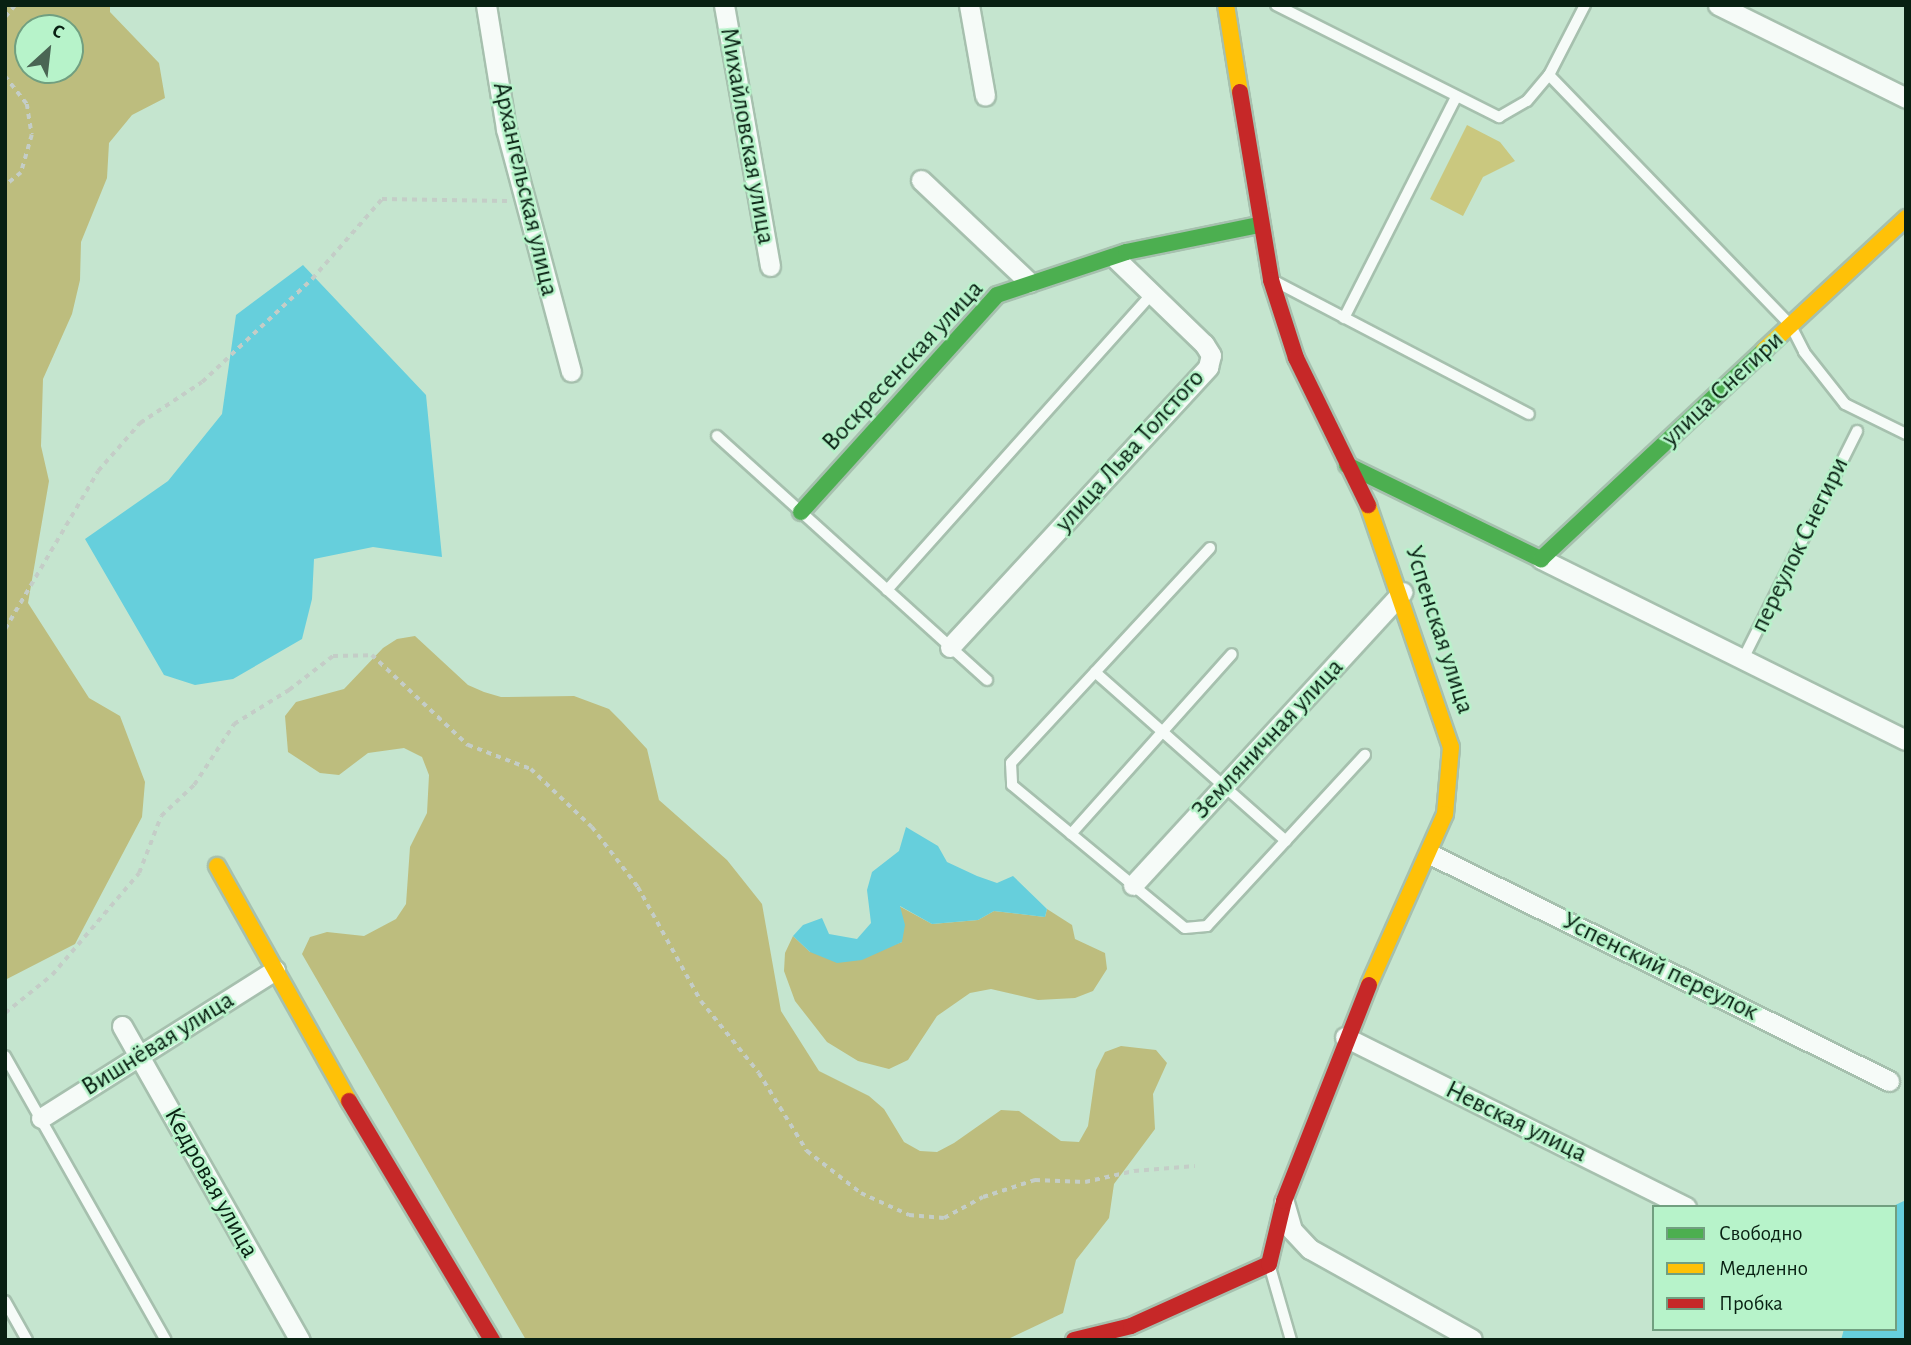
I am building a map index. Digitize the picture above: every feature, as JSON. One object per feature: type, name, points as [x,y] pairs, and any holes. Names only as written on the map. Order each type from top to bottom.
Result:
[{"type":"street","name":"Архангельская улица","points":[[486,5],[522,201],[571,372]]},
{"type":"street","name":"Михайловская улица","points":[[724,5],[770,266]]},
{"type":"street","points":[[969,5],[985,96]]},
{"type":"street","name":"Успенская улица","points":[[1226,5],[1259,225],[1271,280],[1296,359],[1379,527],[1451,747],[1445,814],[1430,854],[1345,1037],[1284,1201],[1269,1264]]},
{"type":"street","points":[[1718,5],[1906,98]]},
{"type":"street","points":[[921,180],[1029,282]]},
{"type":"street","name":"улица Снегири","points":[[1541,559],[1906,218]]},
{"type":"street","name":"Воскресенская улица","points":[[801,512],[997,295],[1029,282],[1114,257],[1259,225]]},
{"type":"street","name":"улица Льва Толстого","points":[[950,647],[1209,367],[1211,355],[1204,344],[1114,257]]},
{"type":"street","points":[[1347,464],[1906,740]]},
{"type":"street","name":"Земляничная улица","points":[[1133,885],[1402,592]]},
{"type":"street","name":"Успенский переулок","points":[[1430,854],[1889,1081]]},
{"type":"street","points":[[218,866],[275,971],[492,1340]]},
{"type":"street","name":"Вишнёвая улица","points":[[41,1118],[275,971]]},
{"type":"street","name":"Кедровая улица","points":[[122,1026],[300,1340]]},
{"type":"street","name":"Невская улица","points":[[1345,1037],[1682,1205]]},
{"type":"street","points":[[1284,1201],[1293,1230],[1310,1249],[1472,1339]]},
{"type":"street","points":[[1074,1340],[1131,1326],[1269,1264]]},
{"type":"lane","points":[[1276,5],[1499,117],[1527,101],[1549,75],[1586,5]]},
{"type":"lane","points":[[1549,75],[1791,326],[1804,352],[1845,404],[1906,434]]},
{"type":"lane","points":[[1344,318],[1456,97]]},
{"type":"lane","points":[[1271,280],[1529,414]]},
{"type":"lane","points":[[887,590],[1153,292]]},
{"type":"lane","name":"переулок Снегири","points":[[1743,659],[1857,431]]},
{"type":"lane","points":[[717,436],[987,680]]},
{"type":"lane","points":[[1210,548],[1011,762],[1012,785],[1185,928],[1207,926],[1365,755]]},
{"type":"lane","points":[[1071,834],[1232,654]]},
{"type":"lane","points":[[1095,672],[1286,841]]},
{"type":"lane","points":[[5,1056],[166,1340]]},
{"type":"lane","points":[[1269,1264],[1291,1340]]},
{"type":"lane","points":[[5,1301],[27,1340]]},
{"type":"path","points":[[5,17],[15,5]]},
{"type":"path","points":[[5,76],[27,104],[32,135],[21,173],[5,186]]},
{"type":"path","points":[[5,629],[92,480],[140,423],[202,382],[312,279],[382,199],[522,201]]},
{"type":"path","points":[[5,1013],[52,975],[139,873],[161,816],[194,785],[234,724],[289,690],[332,656],[372,655],[468,745],[531,769],[592,827],[638,887],[701,1001],[759,1073],[807,1151],[861,1193],[909,1215],[944,1218],[982,1198],[1035,1180],[1085,1182],[1134,1171],[1195,1166]]},
{"type":"shaded area","points":[[5,5],[110,5],[110,12],[159,63],[165,98],[132,115],[109,143],[107,178],[81,242],[80,280],[72,314],[43,379],[41,446],[49,481],[28,603],[89,698],[120,716],[145,782],[142,817],[75,944],[5,980]]},
{"type":"shaded area","points":[[1467,125],[1500,142],[1515,161],[1483,177],[1463,216],[1430,199]]},
{"type":"shaded area","points":[[415,636],[468,685],[484,692],[501,697],[574,696],[609,709],[621,721],[647,749],[659,800],[727,860],[762,904],[781,1011],[819,1071],[869,1096],[884,1109],[904,1142],[920,1151],[937,1152],[1001,1110],[1019,1111],[1061,1141],[1079,1142],[1088,1126],[1096,1070],[1105,1052],[1121,1046],[1156,1050],[1167,1063],[1153,1094],[1155,1129],[1114,1184],[1109,1218],[1076,1260],[1063,1313],[1006,1340],[526,1340],[302,954],[310,937],[327,932],[364,936],[396,919],[406,904],[410,847],[427,813],[429,775],[422,757],[404,748],[368,753],[339,775],[320,773],[288,752],[285,716],[296,702],[344,689],[383,648],[397,639]]},
{"type":"shaded area","points":[[899,906],[932,924],[978,920],[994,911],[1045,917],[1047,909],[1072,925],[1075,939],[1105,953],[1107,969],[1093,991],[1075,998],[1038,1000],[991,989],[970,993],[937,1016],[908,1060],[889,1069],[858,1061],[827,1042],[795,1001],[784,971],[785,953],[793,936],[810,952],[888,947],[902,942]]},
{"type":"water","points":[[303,265],[426,395],[442,557],[373,547],[314,559],[312,599],[302,639],[233,679],[195,685],[164,675],[85,539],[168,481],[222,414],[236,315]]},
{"type":"water","points":[[906,827],[938,846],[947,862],[977,876],[997,883],[1013,876],[1047,909],[1045,917],[994,911],[978,920],[932,924],[900,906],[905,925],[902,942],[862,960],[837,963],[810,952],[793,936],[803,925],[822,918],[829,934],[857,939],[871,923],[867,890],[872,872],[899,851]]},
{"type":"water","points":[[1906,1200],[1906,1340],[1841,1340],[1843,1331],[1897,1331],[1895,1205]]},
{"type":"traffic: fast","points":[[801,512],[997,295],[1126,252],[1259,225]]},
{"type":"traffic: fast","points":[[1347,465],[1541,559],[1764,350]]},
{"type":"traffic: slow","points":[[1226,5],[1240,92]]},
{"type":"traffic: slow","points":[[1764,350],[1906,218]]},
{"type":"traffic: slow","points":[[1368,505],[1451,747],[1445,814],[1369,985]]},
{"type":"traffic: slow","points":[[217,866],[349,1101]]},
{"type":"traffic: jam","points":[[1240,92],[1271,280],[1296,358],[1368,505]]},
{"type":"traffic: jam","points":[[1074,1340],[1131,1326],[1269,1264],[1284,1201],[1369,985]]},
{"type":"traffic: jam","points":[[349,1101],[492,1340]]}]
